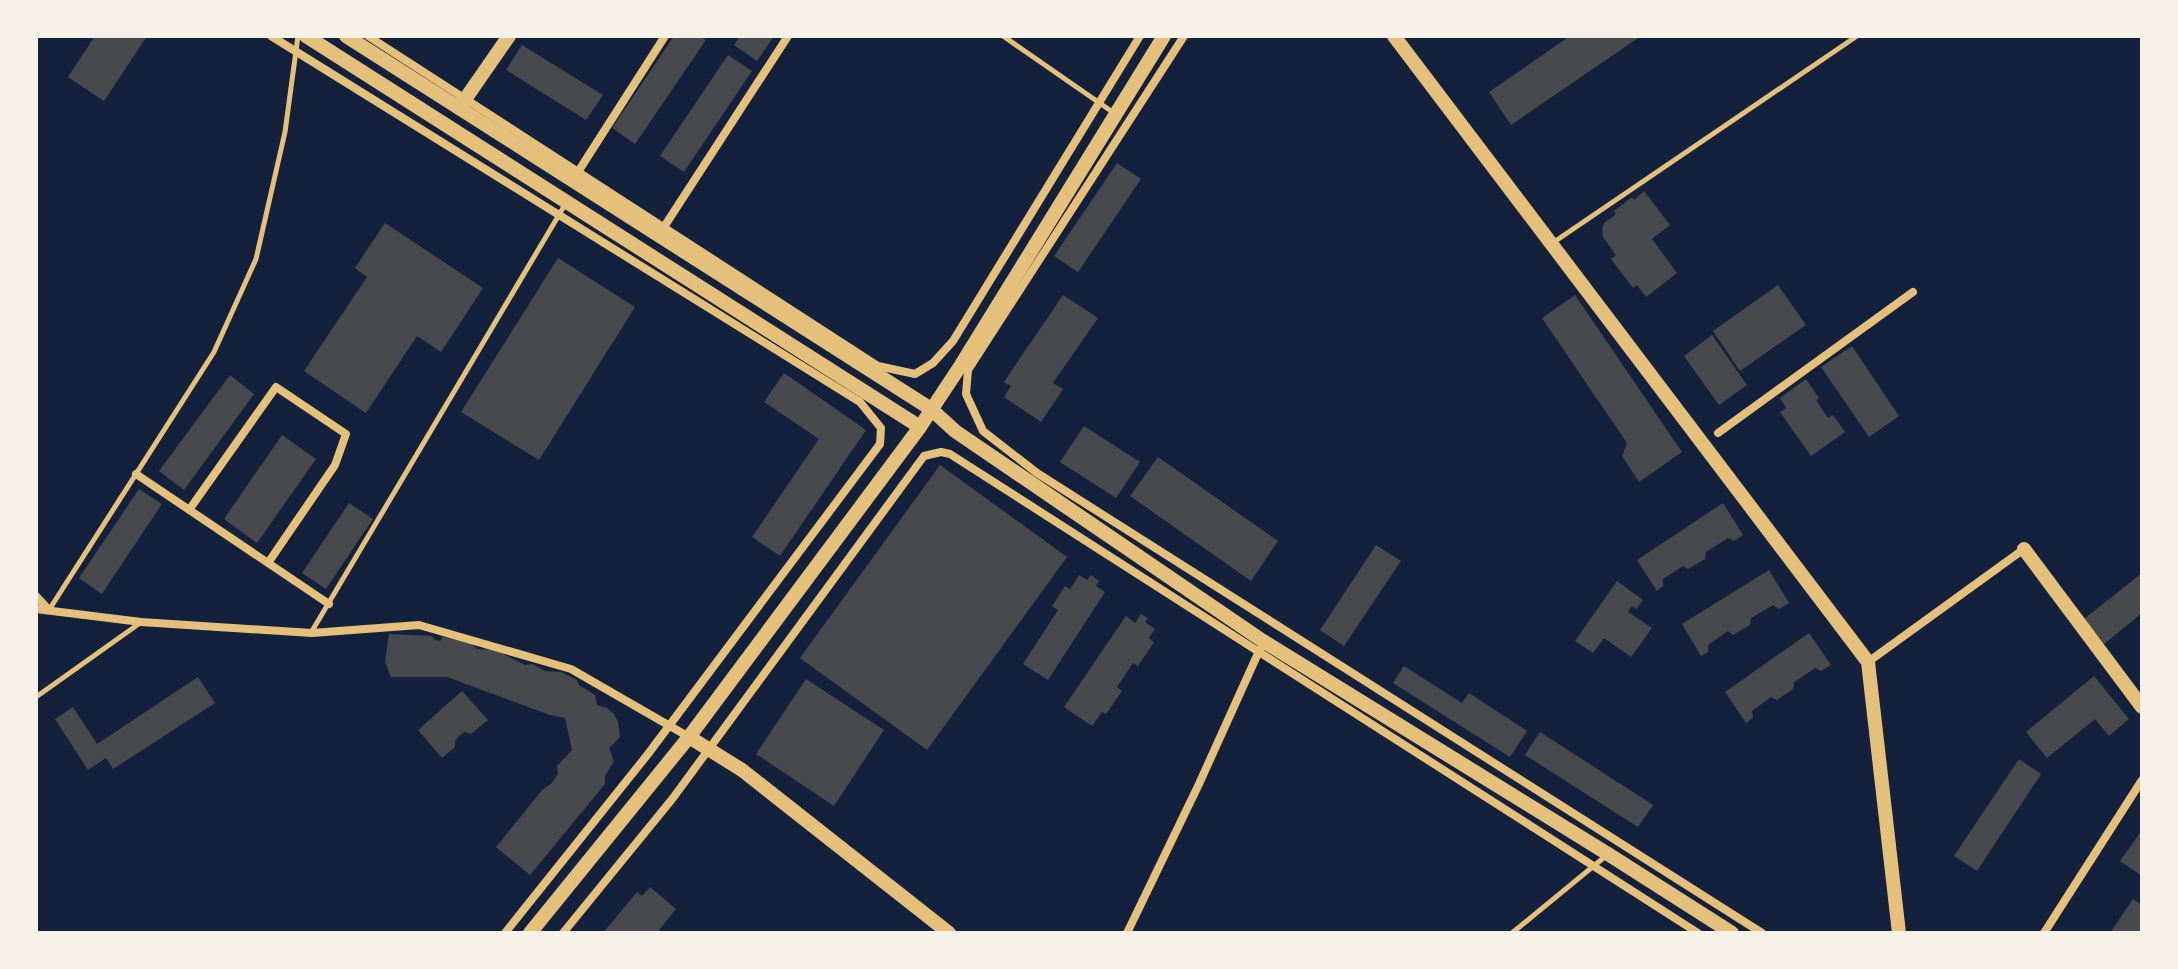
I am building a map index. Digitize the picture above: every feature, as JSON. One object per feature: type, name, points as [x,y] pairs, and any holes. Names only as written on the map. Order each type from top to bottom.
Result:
[{"type":"main road","points":[[306,36],[563,208],[920,427]]},
{"type":"main road","points":[[346,36],[931,409],[955,431],[1261,647],[1608,854],[1732,933]]},
{"type":"main road","points":[[459,108],[509,36]]},
{"type":"main road","points":[[530,933],[689,737],[920,427],[1164,36]]},
{"type":"main road","points":[[1394,36],[1868,662],[1899,933]]},
{"type":"main road","points":[[2024,549],[2142,707]]},
{"type":"main road","points":[[689,737],[742,770],[949,933]]},
{"type":"street","points":[[271,36],[563,208],[860,402],[881,428],[880,444],[669,726],[505,933]]},
{"type":"street","points":[[368,36],[878,366],[915,374],[933,363],[953,341],[1140,36]]},
{"type":"street","points":[[575,176],[665,36]]},
{"type":"street","points":[[661,230],[788,36]]},
{"type":"street","points":[[1184,36],[968,370],[966,394],[983,431],[1037,473],[1762,933]]},
{"type":"street","points":[[1718,433],[1913,292]]},
{"type":"street","points":[[189,510],[276,387],[335,426],[346,434],[335,465],[268,563]]},
{"type":"street","points":[[563,933],[673,798],[924,456],[941,452],[950,454],[1261,647],[1698,933]]},
{"type":"street","points":[[136,474],[329,604]]},
{"type":"street","points":[[1868,662],[2024,549]]},
{"type":"street","points":[[36,596],[49,611]]},
{"type":"street","points":[[36,609],[141,622],[312,633],[419,625],[571,669],[689,737]]},
{"type":"street","points":[[1127,933],[1261,647]]},
{"type":"street","points":[[2044,933],[2142,780]]},
{"type":"lane","points":[[49,611],[214,352],[256,259],[285,132],[298,36]]},
{"type":"lane","points":[[1003,36],[1116,114]]},
{"type":"lane","points":[[1551,244],[1857,36]]},
{"type":"lane","points":[[312,633],[563,208]]},
{"type":"lane","points":[[36,697],[141,622]]},
{"type":"lane","points":[[1512,933],[1608,854]]},
{"type":"building","points":[[95,36],[147,36],[104,101],[68,77]]},
{"type":"building","points":[[674,36],[699,36],[706,40],[635,144],[612,128]]},
{"type":"building","points":[[740,36],[774,36],[757,61],[734,45]]},
{"type":"building","points":[[1570,36],[1641,36],[1511,125],[1489,92]]},
{"type":"building","points":[[522,45],[603,95],[586,120],[506,70]]},
{"type":"building","points":[[728,55],[752,71],[684,172],[660,156]]},
{"type":"building","points":[[1117,163],[1141,179],[1078,272],[1054,256]]},
{"type":"building","points":[[1644,191],[1670,225],[1652,239],[1677,273],[1646,297],[1637,285],[1633,288],[1611,259],[1616,255],[1603,237],[1602,230],[1604,223],[1616,214],[1614,211]]},
{"type":"building","points":[[385,223],[483,288],[441,352],[417,336],[366,413],[304,371],[367,277],[355,268]]},
{"type":"building","points":[[558,258],[635,307],[539,460],[461,412]]},
{"type":"building","points":[[1778,285],[1806,325],[1740,371],[1713,331]]},
{"type":"building","points":[[1063,295],[1098,318],[1053,383],[1063,389],[1041,422],[1004,397],[1011,386],[1004,382]]},
{"type":"building","points":[[1575,295],[1682,452],[1639,482],[1622,456],[1627,443],[1542,318]]},
{"type":"building","points":[[1712,335],[1747,385],[1719,405],[1684,356]]},
{"type":"building","points":[[1852,346],[1899,416],[1869,437],[1821,367]]},
{"type":"building","points":[[784,373],[866,430],[780,556],[752,537],[819,439],[764,402]]},
{"type":"building","points":[[230,375],[254,394],[184,490],[159,471]]},
{"type":"building","points":[[1806,379],[1828,418],[1833,415],[1845,432],[1811,456],[1780,412],[1786,408],[1780,398]]},
{"type":"building","points":[[1084,426],[1140,462],[1116,498],[1060,462]]},
{"type":"building","points":[[282,435],[316,459],[257,543],[224,519]]},
{"type":"building","points":[[1158,457],[1278,541],[1251,581],[1130,496]]},
{"type":"building","points":[[940,465],[1067,557],[927,750],[800,658]]},
{"type":"building","points":[[139,489],[162,504],[102,594],[79,578]]},
{"type":"building","points":[[349,503],[373,519],[326,589],[302,573]]},
{"type":"building","points":[[1723,503],[1743,535],[1734,541],[1728,538],[1706,552],[1705,559],[1688,569],[1683,566],[1663,579],[1663,586],[1657,591],[1637,560]]},
{"type":"building","points":[[1376,545],[1401,561],[1344,646],[1320,630]]},
{"type":"building","points":[[1769,570],[1789,603],[1779,609],[1773,605],[1751,618],[1750,625],[1733,635],[1728,631],[1708,645],[1708,652],[1701,656],[1682,624]]},
{"type":"building","points":[[2142,573],[2142,613],[2104,644],[2084,619]]},
{"type":"building","points":[[1079,575],[1087,580],[1091,575],[1099,581],[1096,586],[1105,592],[1048,680],[1023,664],[1058,610],[1052,606],[1065,586],[1070,589]]},
{"type":"building","points":[[1617,581],[1643,600],[1636,609],[1632,606],[1628,612],[1652,628],[1631,657],[1604,638],[1593,653],[1575,641]]},
{"type":"building","points":[[1141,614],[1148,618],[1145,622],[1155,629],[1149,638],[1154,642],[1138,666],[1133,663],[1117,687],[1122,691],[1106,714],[1102,712],[1092,726],[1064,707],[1126,616],[1135,623]]},
{"type":"building","points":[[1809,633],[1831,665],[1821,671],[1815,668],[1794,682],[1793,689],[1777,700],[1771,697],[1752,711],[1753,718],[1746,723],[1725,692]]},
{"type":"building","points":[[389,634],[469,642],[477,649],[495,650],[525,665],[533,664],[545,671],[561,672],[577,680],[579,685],[595,695],[597,705],[614,714],[620,737],[609,748],[614,761],[605,776],[605,784],[530,875],[496,847],[543,789],[551,784],[558,774],[557,766],[572,750],[565,718],[447,677],[391,677],[385,662]]},
{"type":"building","points":[[1404,666],[1462,703],[1469,693],[1527,731],[1510,757],[1393,683]]},
{"type":"building","points":[[2094,676],[2129,719],[2109,736],[2095,719],[2047,758],[2026,732]]},
{"type":"building","points":[[198,677],[215,703],[113,769],[106,758],[88,770],[55,719],[73,707],[97,744]]},
{"type":"building","points":[[806,679],[884,730],[834,806],[756,754]]},
{"type":"building","points":[[462,691],[488,720],[471,734],[465,732],[459,736],[455,747],[442,758],[418,730]]},
{"type":"building","points":[[1540,732],[1653,805],[1638,827],[1525,755]]},
{"type":"building","points":[[2019,759],[2041,774],[1977,871],[1954,856]]},
{"type":"building","points":[[2142,830],[2142,876],[2120,861]]},
{"type":"building","points":[[650,887],[676,909],[659,930],[662,933],[603,933],[637,892],[642,896]]},
{"type":"building","points":[[2133,899],[2142,905],[2142,932],[2110,933]]}]
